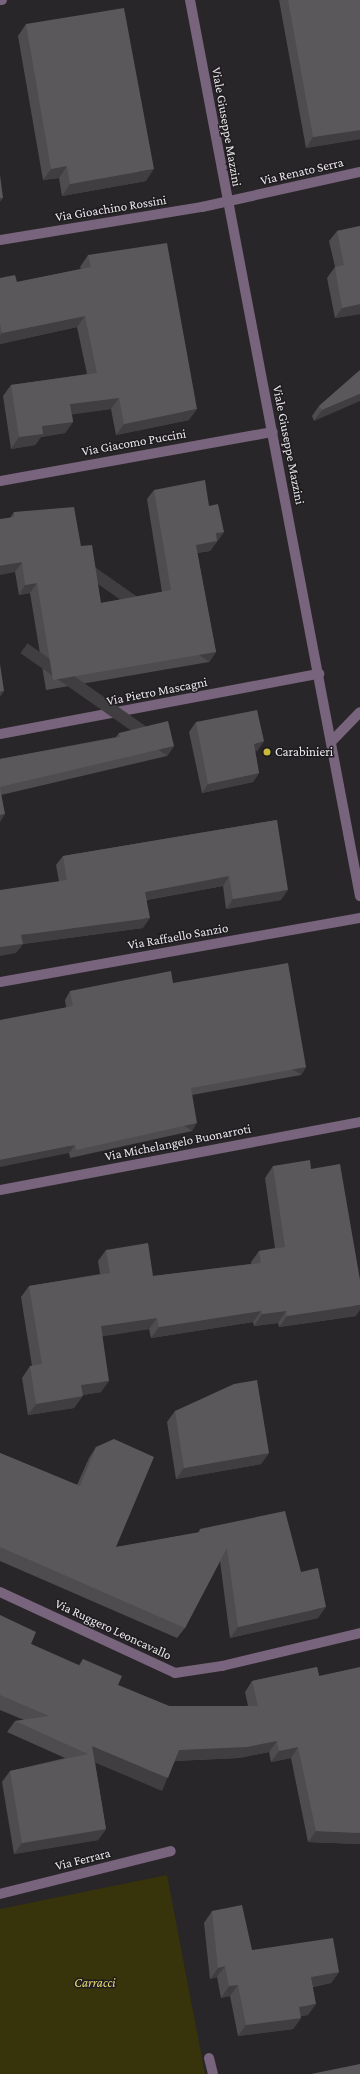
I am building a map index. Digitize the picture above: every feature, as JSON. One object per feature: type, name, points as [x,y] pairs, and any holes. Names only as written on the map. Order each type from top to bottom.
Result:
[{"type":"street","name":"Viale Giuseppe Mazzini","points":[[190,0],[226,202],[273,432],[360,896]]},
{"type":"street","name":"Via Renato Serra","points":[[226,202],[360,172]]},
{"type":"street","name":"Via Gioachino Rossini","points":[[0,240],[226,202]]},
{"type":"street","name":"Via Giacomo Puccini","points":[[0,481],[273,432]]},
{"type":"street","name":"Via Pietro Mascagni","points":[[0,734],[319,674]]},
{"type":"street","points":[[332,741],[360,712]]},
{"type":"street","name":"Via Raffaello Sanzio","points":[[0,982],[360,918]]},
{"type":"street","name":"Via Michelangelo Buonarroti","points":[[0,1190],[360,1122]]},
{"type":"street","name":"Via Ruggero Leoncavallo","points":[[0,1592],[175,1673],[222,1666],[360,1633]]},
{"type":"street","name":"Via Ferrara","points":[[0,1894],[171,1851]]},
{"type":"street","points":[[209,2058],[212,2074]]},
{"type":"green space","name":"Carracci","points":[[167,1875],[205,2074],[0,2074],[0,1909]]},
{"type":"building","points":[[288,0],[360,0],[360,130],[313,137]]},
{"type":"building","points":[[124,8],[154,169],[70,184],[67,166],[51,169],[26,24]]},
{"type":"building","points":[[0,175],[3,198],[0,198]]},
{"type":"building","points":[[360,226],[360,304],[342,308],[335,267],[344,265],[337,231]]},
{"type":"building","points":[[167,243],[197,409],[124,424],[119,398],[70,404],[73,422],[42,426],[43,434],[19,437],[11,385],[97,373],[85,316],[2,333],[0,324],[0,278],[15,275],[17,282],[91,267],[88,255]]},
{"type":"building","points":[[360,370],[360,394],[322,410],[319,406]]},
{"type":"building","points":[[205,480],[209,506],[218,504],[224,532],[216,533],[217,541],[196,545],[216,652],[53,680],[37,583],[25,585],[22,562],[0,566],[0,519],[14,517],[14,512],[74,507],[81,546],[92,545],[101,603],[171,590],[154,490]]},
{"type":"building","points":[[0,664],[4,691],[0,692]]},
{"type":"building","points":[[257,710],[264,741],[254,744],[259,773],[208,784],[196,722]]},
{"type":"building","points":[[168,721],[174,746],[0,787],[0,759],[120,737],[119,733]]},
{"type":"building","points":[[0,788],[5,814],[0,815]]},
{"type":"building","points":[[277,820],[288,890],[233,899],[229,876],[145,892],[150,918],[21,935],[23,944],[0,947],[0,890],[67,880],[63,856]]},
{"type":"building","points":[[288,963],[306,1067],[191,1088],[197,1123],[76,1150],[75,1145],[0,1160],[0,1020],[73,1006],[70,991],[171,971],[173,983]]},
{"type":"building","points":[[310,1160],[311,1169],[340,1164],[360,1280],[360,1305],[287,1316],[286,1311],[262,1314],[261,1311],[159,1327],[157,1318],[101,1326],[109,1381],[81,1385],[83,1396],[36,1404],[30,1366],[42,1364],[29,1286],[110,1273],[106,1250],[148,1243],[153,1276],[261,1263],[259,1251],[285,1247],[273,1166]]},
{"type":"building","points":[[257,1380],[269,1453],[184,1468],[175,1411],[234,1384]]},
{"type":"building","points":[[114,1439],[154,1457],[116,1547],[200,1532],[200,1529],[285,1511],[301,1572],[318,1568],[326,1607],[238,1627],[227,1548],[185,1628],[0,1547],[0,1453],[80,1486],[96,1447]]},
{"type":"building","points":[[0,1615],[36,1632],[31,1644],[80,1666],[83,1659],[122,1676],[118,1685],[169,1706],[258,1706],[252,1681],[317,1667],[319,1676],[360,1667],[360,1833],[316,1831],[298,1747],[279,1751],[277,1741],[247,1747],[179,1750],[168,1778],[92,1746],[106,1829],[22,1843],[10,1771],[88,1754],[15,1721],[49,1716],[0,1695]]},
{"type":"building","points":[[242,1905],[252,1950],[333,1938],[339,1972],[311,1977],[316,2004],[299,2007],[301,2018],[246,2025],[238,1985],[229,1986],[225,1966],[218,1968],[212,1911]]},
{"type":"building","points":[[360,2064],[360,2074],[311,2074]]},
{"type":"place","name":"Carabinieri","points":[[267,752]]}]
